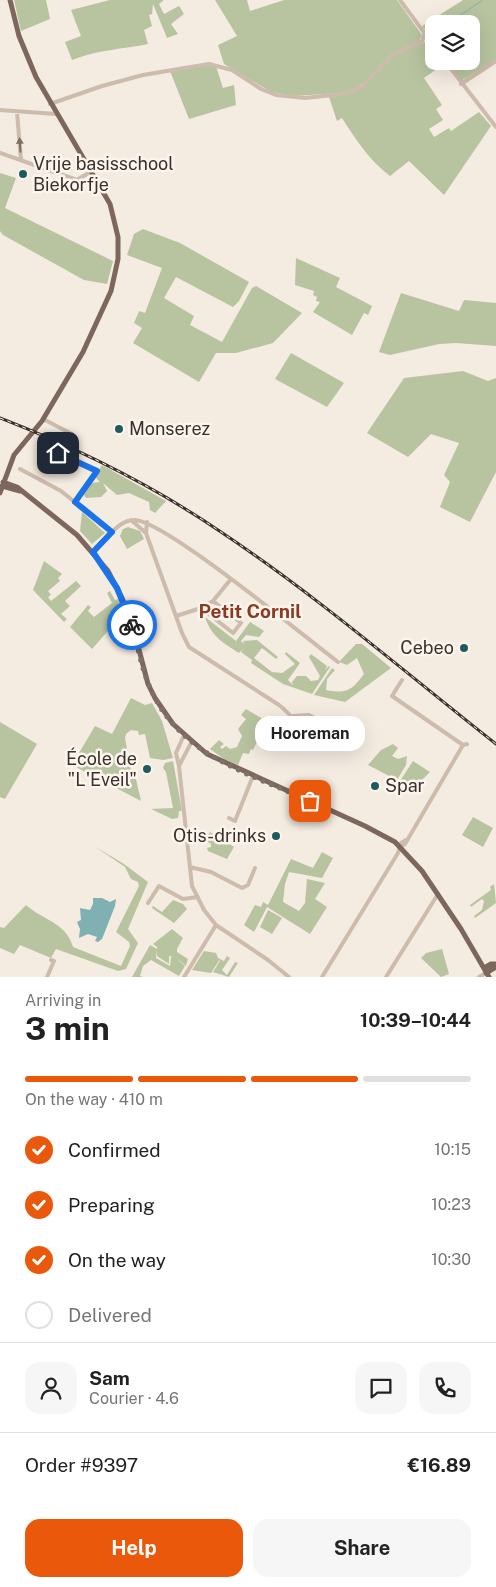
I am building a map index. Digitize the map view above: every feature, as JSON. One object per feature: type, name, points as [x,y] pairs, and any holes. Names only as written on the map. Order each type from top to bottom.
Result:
[{"type":"main road","points":[[1,487],[14,455],[43,420],[83,352],[98,321],[111,291],[117,267],[118,237],[115,219],[107,196],[50,104],[26,55],[10,0]]},
{"type":"main road","points":[[1,487],[14,485],[77,535],[108,571],[125,604],[145,675],[155,698],[173,724],[191,743],[207,754],[253,776],[366,826],[400,847],[422,871],[438,894],[486,973],[496,966]]},
{"type":"street","points":[[50,104],[102,86],[143,75],[209,64],[232,70],[261,89],[276,95],[305,98],[342,94],[362,86],[391,56],[422,41],[425,33],[400,0]]},
{"type":"street","points":[[461,84],[496,61]]},
{"type":"street","points":[[451,70],[496,127]]},
{"type":"street","points":[[0,110],[56,114]]},
{"type":"street","points":[[17,112],[21,160]]},
{"type":"street","points":[[0,153],[77,180],[92,171]]},
{"type":"street","points":[[43,420],[72,434]]},
{"type":"street","points":[[58,453],[97,471],[75,502]]},
{"type":"street","points":[[20,469],[75,502],[112,532]]},
{"type":"street","points":[[93,552],[123,523],[131,520],[147,522],[191,549],[338,662]]},
{"type":"street","points":[[131,520],[146,533]]},
{"type":"street","points":[[147,522],[146,533],[189,647],[293,716],[309,715],[335,728]]},
{"type":"street","points":[[176,616],[201,608],[213,601],[231,579]]},
{"type":"street","points":[[201,608],[233,634],[241,623],[213,601]]},
{"type":"street","points":[[322,977],[400,847],[404,846],[465,744],[392,696],[402,680]]},
{"type":"street","points":[[293,716],[295,724],[310,737]]},
{"type":"street","points":[[305,746],[320,720]]},
{"type":"street","points":[[184,736],[176,750],[192,886],[204,910],[216,925],[290,977]]},
{"type":"street","points":[[179,766],[191,743]]},
{"type":"street","points":[[229,818],[235,821],[253,776]]},
{"type":"street","points":[[190,866],[211,872],[242,888],[248,885],[255,868]]},
{"type":"street","points":[[148,903],[159,886],[183,899],[198,897]]},
{"type":"street","points":[[386,977],[438,894]]},
{"type":"street","points":[[184,977],[216,925]]},
{"type":"street","points":[[47,977],[54,961],[51,960]]},
{"type":"street","points":[[479,977],[486,973]]},
{"type":"green space","points":[[14,0],[46,0],[50,19],[21,31]]},
{"type":"green space","points":[[110,0],[164,0],[159,4],[164,14],[179,6],[184,14],[171,24],[178,34],[167,38],[153,4],[152,14],[149,15],[152,26],[144,30],[148,44],[100,52],[72,60],[65,42],[81,36],[71,10]]},
{"type":"green space","points":[[215,0],[247,0],[250,11],[284,0],[397,0],[422,35],[419,41],[390,55],[365,82],[355,89],[338,93],[295,96],[271,92],[224,64],[218,45],[237,36]]},
{"type":"green space","points":[[463,0],[496,0],[496,60],[480,70],[480,15],[439,15]]},
{"type":"green space","points":[[425,42],[425,70],[435,70],[424,78],[442,105],[436,109],[443,120],[429,129],[434,137],[449,128],[451,131],[479,112],[491,126],[444,195],[409,161],[390,176],[382,170],[363,149],[342,118],[337,121],[329,97],[360,89],[392,57],[405,49]]},
{"type":"green space","points":[[208,65],[216,66],[223,88],[234,85],[236,105],[189,119],[170,71]]},
{"type":"green space","points":[[453,70],[479,70],[461,81]]},
{"type":"green space","points":[[0,173],[16,178],[5,208],[113,261],[107,284],[84,280],[3,235],[0,231]]},
{"type":"green space","points":[[143,229],[180,243],[249,282],[239,301],[233,307],[176,277],[164,298],[194,316],[190,325],[222,342],[252,288],[256,286],[302,313],[273,343],[236,353],[216,353],[199,382],[133,343],[142,328],[134,323],[139,311],[145,313],[162,268],[127,255],[134,234]]},
{"type":"green space","points":[[296,258],[340,278],[336,287],[372,306],[368,315],[364,313],[352,335],[313,312],[320,302],[316,301],[317,297],[313,295],[314,291],[295,285]]},
{"type":"green space","points":[[401,293],[459,311],[464,300],[496,303],[496,346],[456,343],[439,344],[390,355],[379,352]]},
{"type":"green space","points":[[291,353],[344,383],[327,407],[275,379]]},
{"type":"green space","points":[[463,371],[488,381],[496,378],[496,472],[470,522],[440,507],[450,482],[444,475],[459,443],[431,434],[408,457],[367,433],[404,378]]},
{"type":"green space","points":[[102,465],[166,501],[155,513],[150,510],[149,502],[129,493],[117,495],[103,483],[107,491],[101,497],[86,498],[84,495],[91,483],[100,482],[95,477]]},
{"type":"green space","points":[[82,512],[105,533],[92,544],[80,531]]},
{"type":"green space","points":[[128,527],[140,531],[144,539],[127,549],[120,536],[123,529]]},
{"type":"green space","points":[[44,561],[62,574],[58,578],[60,581],[48,591],[51,595],[48,597],[51,601],[76,581],[81,586],[65,601],[70,606],[61,614],[67,619],[64,622],[33,590]]},
{"type":"green space","points":[[110,591],[115,600],[118,599],[123,614],[92,649],[70,627],[88,605],[91,607],[88,611],[94,617],[112,603],[107,593]]},
{"type":"green space","points":[[205,617],[236,641],[250,622],[264,631],[259,637],[246,635],[241,641],[244,644],[243,641],[257,640],[278,657],[276,659],[262,648],[254,658],[272,672],[282,673],[295,664],[285,654],[286,652],[300,663],[288,680],[293,685],[292,682],[297,676],[306,676],[311,681],[318,680],[320,676],[309,657],[311,654],[327,666],[325,670],[330,667],[312,694],[283,684],[251,663],[252,660],[241,652],[244,648],[239,653],[218,638]]},
{"type":"green space","points":[[356,644],[362,644],[391,668],[345,702],[314,695],[332,668],[335,670],[327,679],[326,690],[339,692],[348,690],[364,674],[357,658],[347,665],[339,662]]},
{"type":"green space","points":[[131,698],[145,705],[152,703],[162,721],[173,758],[163,760],[150,758],[145,734],[139,735],[138,731],[131,730],[126,734],[125,738],[132,776],[135,775],[141,801],[72,765],[95,726],[112,734]]},
{"type":"green space","points":[[246,709],[273,725],[258,740],[249,754],[243,753],[238,765],[224,759],[210,749],[219,740],[224,744],[220,747],[222,749],[226,746],[230,749],[237,747],[242,736],[238,729],[246,719],[241,715]]},
{"type":"green space","points":[[0,722],[37,744],[5,799],[0,797]]},
{"type":"green space","points":[[393,744],[398,748],[392,756],[398,759],[407,756],[406,765],[397,780],[368,765],[381,750]]},
{"type":"green space","points":[[173,761],[182,811],[179,811],[178,818],[172,819],[151,809],[173,808],[166,772],[163,768],[165,763]]},
{"type":"green space","points":[[413,761],[430,772],[419,783],[421,785],[418,793],[400,781]]},
{"type":"green space","points":[[473,817],[493,828],[483,847],[462,835]]},
{"type":"green space","points":[[210,832],[234,847],[227,859],[208,851],[207,848],[211,847],[211,844],[205,840]]},
{"type":"green space","points":[[94,846],[124,864],[148,882],[128,929],[138,943],[126,969],[118,971],[56,949],[51,958],[20,945],[14,954],[0,948],[0,927],[4,928],[26,905],[60,927],[70,939],[73,947],[121,966],[130,946],[129,942],[116,932],[139,886],[138,882],[131,879],[125,867]]},
{"type":"green space","points":[[322,852],[333,858],[322,878],[289,872],[285,884],[283,902],[299,911],[305,903],[307,879],[325,883],[315,899],[327,907],[310,934],[267,907],[254,932],[244,925],[255,905],[261,907],[263,902],[268,905],[291,859],[313,868]]},
{"type":"green space","points":[[494,884],[496,903],[475,918],[474,916],[482,910],[484,901],[482,899],[471,907],[470,905],[491,890],[490,887]]},
{"type":"green space","points":[[173,900],[183,904],[187,909],[174,923],[152,908],[153,906],[162,912]]},
{"type":"green space","points":[[268,910],[282,918],[272,934],[260,927]]},
{"type":"green space","points":[[172,929],[183,938],[177,952],[188,959],[186,966],[175,957],[185,966],[179,976],[151,960],[143,966],[140,976],[143,977],[132,977],[150,945],[157,949],[153,944]],"holes":[[[157,949],[157,956],[169,964],[169,956],[174,957],[171,957],[170,966],[156,958]]]},
{"type":"green space","points":[[442,949],[449,974],[441,977],[421,958],[426,953]]},
{"type":"green space","points":[[204,951],[216,953],[218,958],[224,961],[227,956],[230,958],[222,970],[227,975],[235,962],[238,963],[229,977],[213,972],[220,961],[217,959],[219,961],[211,973],[192,970]]},
{"type":"water","points":[[93,898],[102,898],[110,902],[116,899],[102,939],[98,942],[95,941],[97,937],[88,934],[79,938],[80,929],[77,922],[81,920],[80,908],[90,910]]},
{"type":"waterway","points":[[460,15],[483,0]]},
{"type":"railway","points":[[0,418],[86,455],[141,483],[221,532],[326,608],[496,744]]},
{"type":"way so far","points":[[132,625],[148,684],[173,724],[184,736],[201,751],[310,801]]},
{"type":"place","name":"Vrije basisschool Biekorfje","points":[[23,174]]},
{"type":"place","name":"Monserez","points":[[119,429]]},
{"type":"place","name":"Cebeo","points":[[464,648]]},
{"type":"place","name":"École de \"L'Eveil\"","points":[[147,769]]},
{"type":"place","name":"Spar","points":[[375,786]]},
{"type":"place","name":"Hooreman","points":[[310,801]]},
{"type":"place","name":"Otis-drinks","points":[[276,836]]},
{"type":"district","name":"Petit Cornil","points":[[250,611]]},
{"type":"route","points":[[58,453],[97,471],[75,502],[112,532],[93,552],[108,571],[125,604],[132,625]]}]
